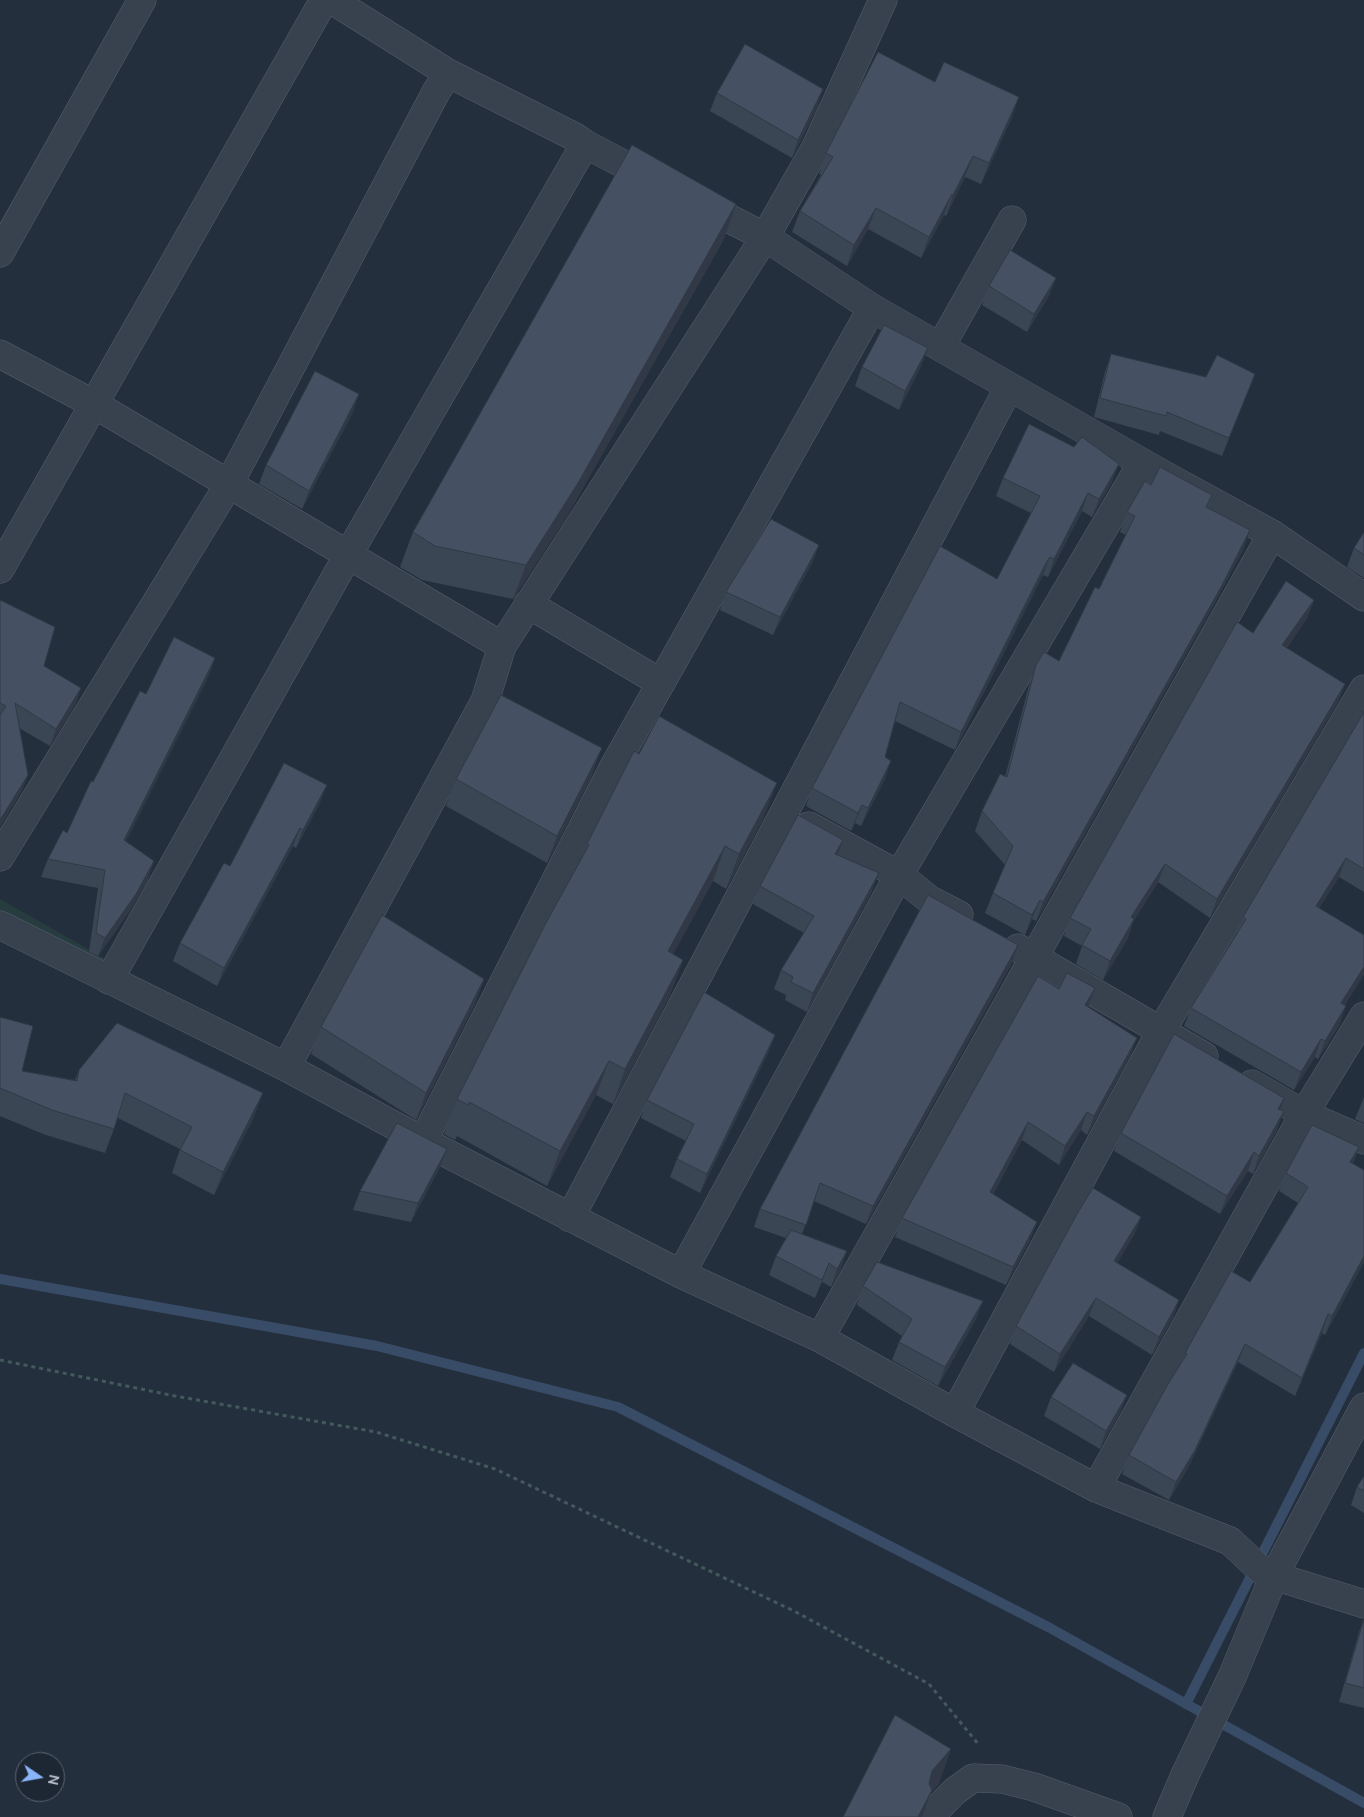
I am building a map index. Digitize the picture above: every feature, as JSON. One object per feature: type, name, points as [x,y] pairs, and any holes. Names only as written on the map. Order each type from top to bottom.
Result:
[{"type":"street","points":[[0,253],[142,0]]},
{"type":"street","points":[[0,569],[324,0]]},
{"type":"street","points":[[332,0],[448,73],[576,137],[585,144],[766,237],[872,308],[1142,463],[1272,534],[1364,596]]},
{"type":"street","points":[[286,1067],[485,701],[502,646],[766,237],[814,148],[883,0]]},
{"type":"street","points":[[0,856],[229,484],[436,92],[448,73]]},
{"type":"street","points":[[109,980],[348,555],[585,144]]},
{"type":"street","points":[[940,346],[1012,220]]},
{"type":"street","points":[[422,1141],[613,768],[872,308]]},
{"type":"street","points":[[0,354],[94,404],[502,646]]},
{"type":"street","points":[[570,1218],[1009,387]]},
{"type":"street","points":[[681,1274],[899,875],[1142,463]]},
{"type":"street","points":[[820,1338],[1272,534]]},
{"type":"street","points":[[528,604],[661,683]]},
{"type":"street","points":[[955,1413],[1161,1031],[1364,689]]},
{"type":"street","points":[[485,701],[510,714]]},
{"type":"street","points":[[639,723],[663,738]]},
{"type":"street","points":[[587,755],[613,768]]},
{"type":"street","points":[[760,797],[899,875],[930,900],[1035,958],[1304,1114],[1364,1140]]},
{"type":"street","points":[[0,925],[286,1067],[422,1141],[681,1274],[820,1338],[1096,1488],[1230,1541],[1268,1573],[1364,1604]]},
{"type":"street","points":[[1096,1488],[1304,1114],[1364,1016]]},
{"type":"street","points":[[1167,1817],[1232,1677],[1268,1573],[1364,1407]]},
{"type":"street","points":[[932,1817],[934,1812],[955,1790],[973,1778],[1002,1779],[1034,1787],[1118,1817]]},
{"type":"path","points":[[0,1360],[176,1396],[376,1432],[495,1469],[794,1610],[929,1684],[982,1750],[1002,1779]]},
{"type":"green space","points":[[0,899],[111,962],[104,973],[0,919]]},
{"type":"building","points":[[745,44],[823,89],[798,140],[717,93]]},
{"type":"building","points":[[878,52],[935,82],[944,62],[1019,97],[989,163],[973,156],[929,237],[876,208],[854,245],[800,211],[833,157],[826,153]]},
{"type":"building","points":[[632,145],[736,204],[578,483],[526,565],[435,546],[413,532]]},
{"type":"building","points":[[1010,250],[1056,278],[1034,314],[989,286]]},
{"type":"building","points":[[884,325],[928,348],[905,391],[862,367]]},
{"type":"building","points":[[1111,354],[1206,377],[1217,355],[1255,374],[1229,438],[1167,412],[1166,416],[1100,398]]},
{"type":"building","points":[[315,371],[359,394],[309,491],[266,465]]},
{"type":"building","points":[[1029,424],[1074,447],[1082,437],[1119,464],[1099,499],[1088,493],[1054,559],[1050,557],[1047,561],[961,732],[900,702],[885,757],[891,761],[868,808],[862,805],[858,813],[812,788],[940,546],[997,579],[1040,496],[1003,478]]},
{"type":"building","points":[[1160,467],[1212,495],[1206,507],[1250,530],[1221,587],[1043,902],[1040,900],[1032,915],[993,893],[1013,846],[982,811],[1000,774],[1007,777],[1036,665],[1044,652],[1059,661],[1095,587],[1099,589],[1135,516],[1127,512],[1145,481],[1151,485]]},
{"type":"building","points":[[771,519],[819,545],[780,617],[726,592]]},
{"type":"building","points":[[1364,532],[1364,555],[1354,548]]},
{"type":"building","points":[[1286,581],[1314,600],[1282,645],[1345,684],[1217,899],[1165,864],[1131,917],[1134,919],[1110,961],[1082,945],[1091,929],[1070,918],[1237,622],[1253,633]]},
{"type":"building","points":[[0,600],[55,627],[44,666],[81,688],[56,729],[15,703],[28,775],[0,820],[0,715],[6,706],[0,703]]},
{"type":"building","points":[[174,637],[215,658],[124,840],[154,861],[136,894],[105,938],[96,933],[105,870],[48,859],[63,830],[67,833],[91,781],[93,782],[140,691],[146,694]]},
{"type":"building","points":[[501,695],[602,748],[557,836],[456,779]]},
{"type":"building","points":[[1364,712],[1364,869],[1346,858],[1316,906],[1364,935],[1364,967],[1341,1003],[1346,1006],[1325,1041],[1321,1039],[1301,1072],[1191,1008],[1246,919],[1243,917]]},
{"type":"building","points":[[659,716],[777,783],[739,854],[725,846],[668,951],[683,960],[625,1069],[609,1061],[560,1151],[469,1102],[468,1105],[457,1099],[547,921],[589,845],[587,844],[634,751],[639,754]]},
{"type":"building","points":[[284,763],[327,785],[303,830],[300,828],[224,968],[180,943],[224,863],[230,866]]},
{"type":"building","points":[[798,815],[843,840],[835,854],[879,873],[813,993],[791,982],[793,977],[781,970],[814,916],[760,886]]},
{"type":"building","points":[[928,895],[1018,945],[873,1206],[820,1183],[806,1225],[760,1209]]},
{"type":"building","points":[[382,915],[484,979],[426,1093],[321,1027]]},
{"type":"building","points":[[1067,973],[1095,988],[1085,1005],[1137,1038],[1094,1116],[1087,1112],[1065,1146],[1028,1122],[990,1192],[1037,1222],[1013,1267],[902,1218],[1038,976],[1059,989]]},
{"type":"building","points":[[704,992],[775,1035],[707,1174],[677,1159],[694,1124],[647,1100]]},
{"type":"building","points":[[0,1017],[33,1026],[22,1071],[77,1081],[79,1070],[117,1023],[263,1093],[223,1172],[180,1150],[192,1127],[125,1093],[114,1129],[52,1110],[0,1088]]},
{"type":"building","points":[[1174,1034],[1284,1098],[1278,1109],[1284,1111],[1259,1156],[1254,1152],[1227,1196],[1121,1133]]},
{"type":"building","points":[[397,1123],[447,1149],[418,1203],[360,1191]]},
{"type":"building","points":[[1312,1125],[1359,1147],[1350,1162],[1364,1170],[1364,1256],[1332,1316],[1328,1314],[1302,1378],[1245,1344],[1195,1450],[1176,1482],[1129,1455],[1168,1384],[1187,1354],[1185,1353],[1231,1271],[1250,1282],[1308,1187],[1286,1173]]},
{"type":"building","points":[[1093,1188],[1141,1217],[1114,1261],[1179,1300],[1159,1337],[1096,1298],[1060,1354],[1016,1326]]},
{"type":"building","points":[[791,1230],[847,1251],[837,1269],[829,1263],[822,1280],[776,1256]]},
{"type":"building","points":[[877,1262],[983,1301],[945,1367],[899,1342],[912,1319],[863,1286]]},
{"type":"building","points":[[1073,1363],[1127,1395],[1106,1431],[1051,1397]]},
{"type":"building","points":[[1364,1476],[1364,1491],[1357,1487]]},
{"type":"building","points":[[1364,1619],[1364,1688],[1345,1683]]},
{"type":"building","points":[[895,1715],[951,1749],[932,1771],[929,1784],[932,1790],[918,1817],[843,1817]]},
{"type":"waterway","points":[[0,1279],[377,1346],[618,1407],[1050,1628],[1364,1803]]},
{"type":"waterway","points":[[1186,1704],[1364,1353]]}]
